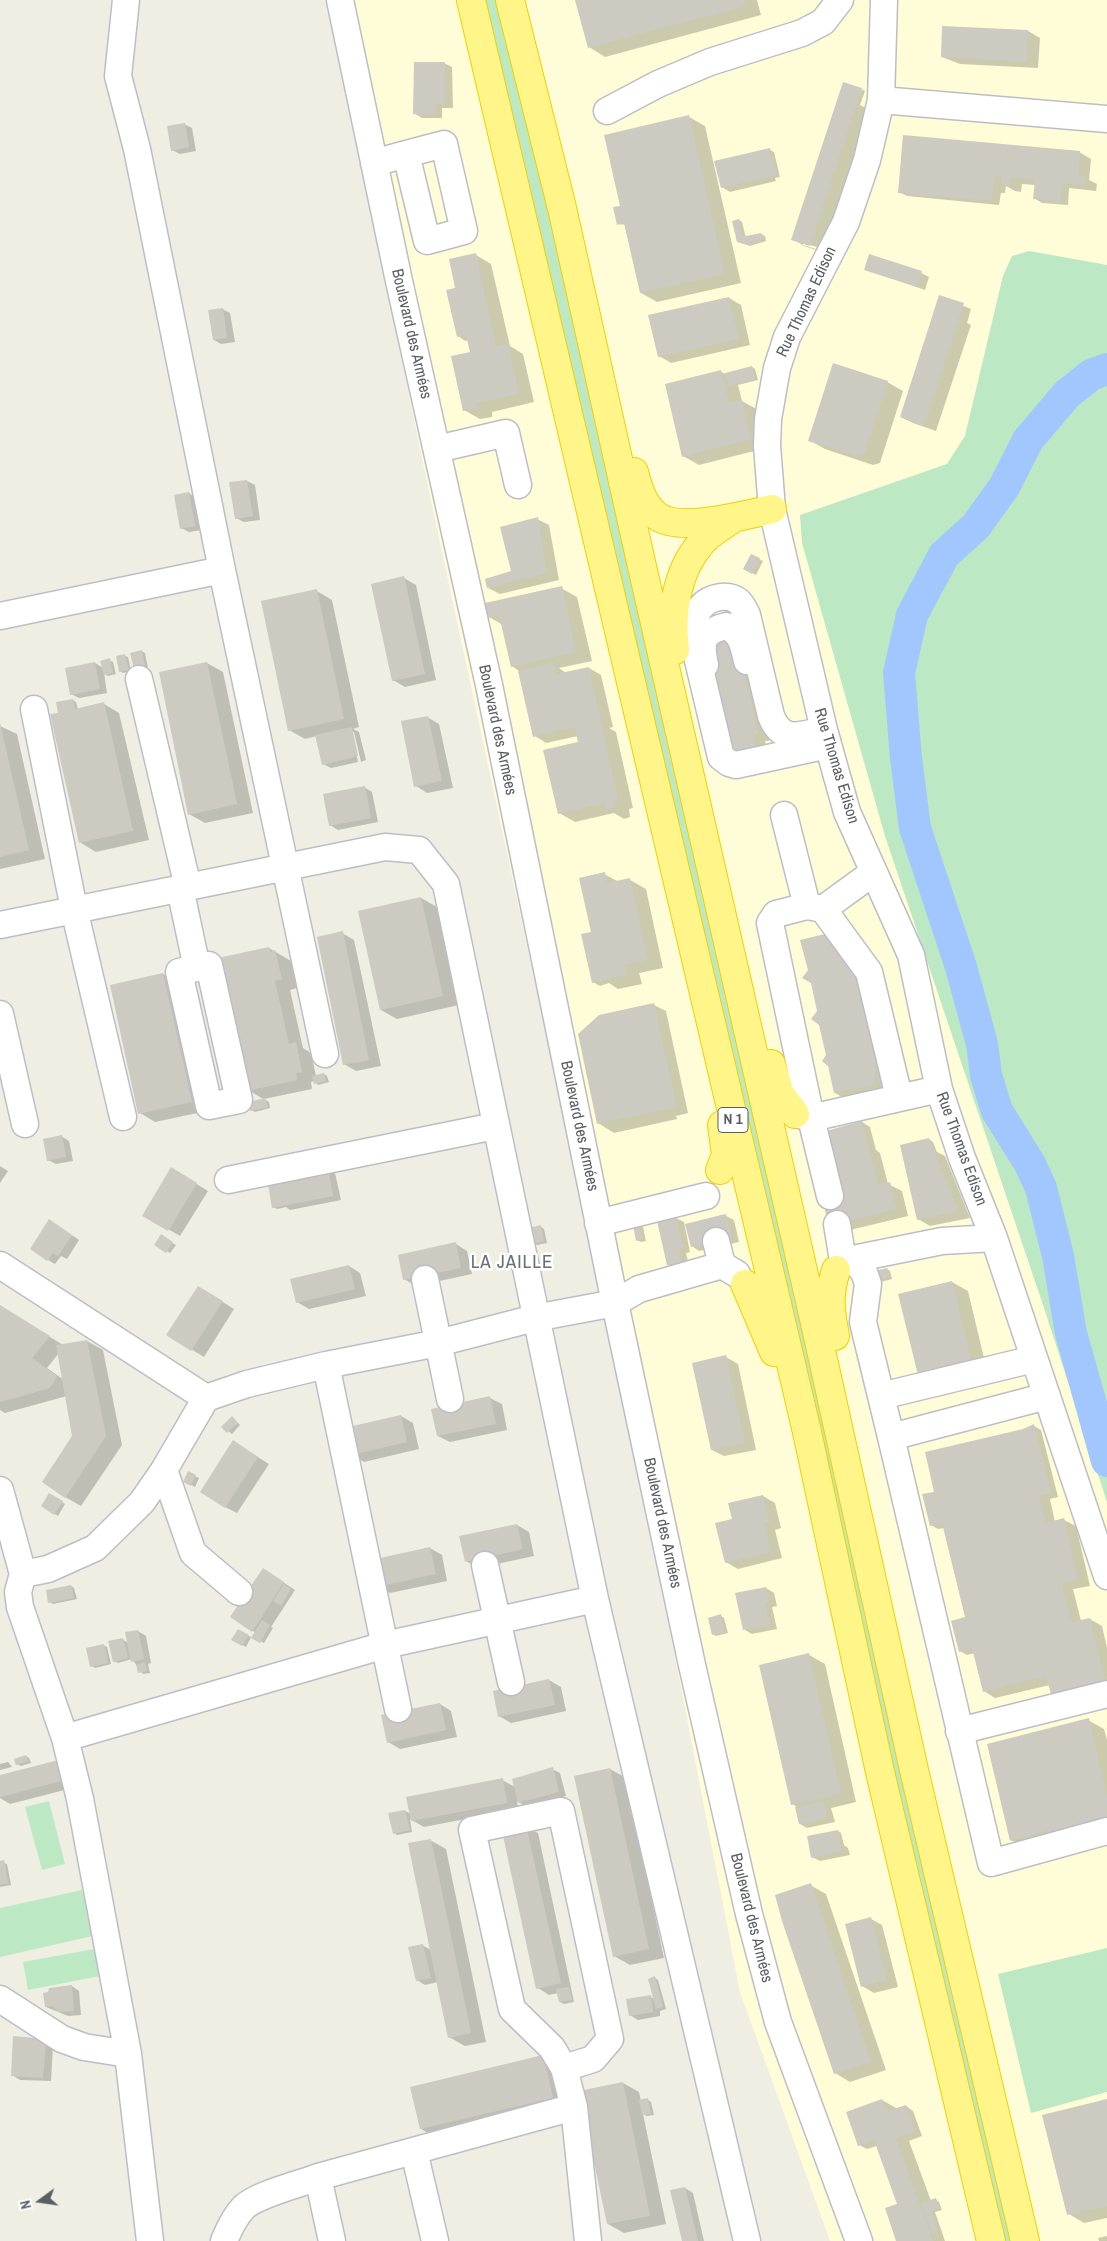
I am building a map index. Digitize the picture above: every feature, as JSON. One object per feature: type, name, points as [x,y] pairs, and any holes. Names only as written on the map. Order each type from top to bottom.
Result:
[{"type":"highway","name":"N 1","points":[[471,0],[806,1432],[880,1772],[991,2241]]},
{"type":"highway","name":"N 1","points":[[510,0],[562,208],[918,1789],[1025,2241]]},
{"type":"highway","points":[[562,208],[584,261],[638,489],[645,503],[658,517],[675,523],[735,518],[772,509]]},
{"type":"highway","points":[[704,834],[675,651],[673,616],[679,584],[690,560],[708,537],[735,518]]},
{"type":"highway","points":[[719,903],[780,1094],[803,1116]]},
{"type":"highway","points":[[686,916],[726,1147],[726,1155],[720,1170]]},
{"type":"highway","points":[[844,1263],[830,1287],[829,1308],[858,1449],[864,1545]]},
{"type":"highway","points":[[745,1284],[768,1335],[806,1432]]},
{"type":"street","points":[[126,0],[118,76],[139,158],[222,570],[325,1054]]},
{"type":"street","name":"Boulevard des Armées","points":[[340,0],[486,676],[598,1223],[690,1656],[749,1914],[778,2022],[859,2241]]},
{"type":"street","points":[[607,111],[658,84],[710,62],[802,33],[823,22],[840,0]]},
{"type":"street","name":"Rue Thomas Edison","points":[[884,0],[881,100],[866,160],[846,222],[787,337],[776,368],[769,412],[767,446],[772,509],[826,737],[847,812],[911,955],[939,1089],[962,1158],[994,1238],[1107,1576]]},
{"type":"street","points":[[881,100],[1107,120]]},
{"type":"street","points":[[374,163],[406,154]]},
{"type":"street","points":[[437,449],[506,433],[518,485]]},
{"type":"street","points":[[0,616],[222,570]]},
{"type":"street","points":[[728,596],[739,602],[747,615],[775,725],[782,732],[794,737],[826,737],[736,765],[729,764],[721,757],[715,739],[691,631],[694,617],[700,606],[712,598],[728,596]]},
{"type":"street","points":[[139,679],[184,887],[197,968]]},
{"type":"street","points":[[34,709],[74,909],[123,1117]]},
{"type":"street","points":[[784,814],[815,908],[869,972],[899,1097]]},
{"type":"street","points":[[0,925],[385,847],[419,850],[446,884],[595,1599],[747,2241]]},
{"type":"street","points":[[830,1196],[803,1116],[770,923],[776,914],[815,908],[874,872]]},
{"type":"street","points":[[209,965],[239,1100],[209,1106],[179,972],[197,968],[209,965]]},
{"type":"street","points":[[0,1014],[25,1124]]},
{"type":"street","points":[[803,1116],[939,1089]]},
{"type":"street","points":[[228,1180],[495,1126]]},
{"type":"street","points":[[720,1170],[714,1230],[745,1284]]},
{"type":"street","points":[[598,1223],[714,1230]]},
{"type":"street","points":[[837,1224],[844,1263]]},
{"type":"street","points":[[23,1574],[48,1569],[95,1548],[142,1502],[164,1470],[206,1398],[247,1384],[326,1365],[438,1343],[535,1318],[615,1303],[639,1289],[714,1230]]},
{"type":"street","points":[[844,1263],[942,1241],[994,1238]]},
{"type":"street","points":[[844,1263],[864,1272],[868,1284],[864,1322],[991,1863],[1107,1831]]},
{"type":"street","points":[[0,1265],[206,1398]]},
{"type":"street","points":[[425,1279],[450,1399]]},
{"type":"street","points":[[882,1396],[1034,1359]]},
{"type":"street","points":[[326,1365],[398,1709]]},
{"type":"street","points":[[891,1437],[1047,1396]]},
{"type":"street","points":[[164,1470],[193,1553],[239,1592]]},
{"type":"street","points":[[0,1490],[23,1574],[18,1592],[9,1596],[65,1738],[80,1799],[128,2054],[150,2241]]},
{"type":"street","points":[[486,1565],[511,1682]]},
{"type":"street","points":[[65,1738],[385,1644],[595,1599]]},
{"type":"street","points":[[959,1731],[1107,1694]]},
{"type":"street","points":[[564,2068],[593,2059],[610,2039],[561,1811],[472,1830],[512,2008],[552,2048],[564,2068],[574,2107],[588,2241]]},
{"type":"street","points":[[0,1999],[62,2039],[84,2047],[128,2054]]},
{"type":"street","points":[[224,2241],[230,2225],[245,2206],[260,2198],[318,2177],[574,2107]]},
{"type":"street","points":[[414,2151],[435,2241]]},
{"type":"street","points":[[318,2177],[332,2241]]},
{"type":"shaded area","points":[[328,0],[1107,0],[1107,265],[1029,251],[1003,276],[965,436],[947,464],[800,516],[803,543],[885,836],[1045,1311],[1107,1502],[1107,2241],[830,2241],[740,1992],[630,1424],[427,482]]},
{"type":"green space","points":[[484,0],[498,0],[513,59],[1015,2241],[1003,2241],[567,348]]},
{"type":"green space","points":[[1029,251],[1107,265],[1107,1502],[1045,1311],[885,836],[802,543],[800,515],[947,464],[965,436],[1003,276],[1012,256]]},
{"type":"green space","points":[[49,1801],[65,1864],[42,1870],[25,1807]]},
{"type":"green space","points":[[82,1890],[93,1936],[0,1957],[0,1908]]},
{"type":"green space","points":[[1107,1948],[1107,2092],[1031,2113],[998,1974]]},
{"type":"green space","points":[[94,1949],[100,1976],[28,1990],[23,1962]]},
{"type":"building","points":[[575,0],[744,0],[746,6],[588,48]]},
{"type":"building","points":[[942,26],[1028,30],[1027,62],[941,57]]},
{"type":"building","points":[[414,62],[445,62],[445,104],[435,104],[435,115],[413,114]]},
{"type":"building","points":[[843,82],[862,88],[810,246],[791,240]]},
{"type":"building","points":[[689,115],[725,274],[640,293],[624,223],[617,225],[613,207],[620,206],[604,135]]},
{"type":"building","points":[[185,123],[189,147],[171,151],[167,126]]},
{"type":"building","points":[[903,135],[1080,151],[1078,176],[1086,176],[1085,185],[1062,183],[1060,202],[1033,199],[1035,180],[1010,178],[1009,186],[1002,185],[1002,177],[994,176],[992,201],[898,193]]},
{"type":"building","points":[[770,148],[777,175],[721,188],[714,161]]},
{"type":"building","points":[[739,219],[742,235],[761,233],[763,239],[747,243],[748,245],[737,242],[732,221]]},
{"type":"building","points":[[476,253],[496,346],[508,343],[519,394],[476,403],[477,408],[463,411],[451,356],[470,352],[466,335],[457,337],[446,290],[455,288],[449,259]]},
{"type":"building","points":[[869,254],[922,271],[917,287],[864,270]]},
{"type":"building","points":[[939,295],[964,303],[924,426],[900,417]]},
{"type":"building","points":[[729,297],[739,339],[658,357],[648,315]]},
{"type":"building","points":[[223,308],[227,338],[213,340],[208,310]]},
{"type":"building","points":[[833,363],[888,381],[864,455],[856,456],[808,441]]},
{"type":"building","points":[[752,366],[755,379],[728,386],[725,373]]},
{"type":"building","points":[[721,370],[729,402],[742,400],[751,439],[682,457],[665,384]]},
{"type":"building","points":[[247,480],[253,516],[235,519],[229,482]]},
{"type":"building","points":[[189,492],[195,526],[180,529],[174,495]]},
{"type":"building","points":[[538,517],[547,573],[487,588],[485,579],[511,571],[500,527]]},
{"type":"building","points":[[751,554],[760,558],[752,574],[743,569]]},
{"type":"building","points":[[404,576],[425,674],[392,681],[371,584]]},
{"type":"building","points":[[562,586],[576,652],[511,667],[499,615],[488,618],[485,603]]},
{"type":"building","points":[[317,589],[344,719],[288,731],[261,601]]},
{"type":"building","points":[[736,637],[758,734],[754,735],[756,748],[733,753],[706,644]]},
{"type":"building","points":[[142,650],[145,666],[134,669],[130,653]]},
{"type":"building","points":[[125,654],[129,670],[119,672],[116,656]]},
{"type":"building","points":[[110,658],[113,673],[104,675],[100,661]]},
{"type":"building","points":[[95,662],[100,689],[70,695],[65,668]]},
{"type":"building","points":[[207,662],[237,804],[188,815],[159,672]]},
{"type":"building","points":[[553,663],[556,674],[589,667],[618,800],[613,801],[615,808],[607,810],[605,803],[558,814],[543,750],[578,742],[574,727],[533,737],[518,671]]},
{"type":"building","points":[[73,699],[75,709],[104,702],[133,831],[79,843],[50,714],[58,713],[56,702]]},
{"type":"building","points":[[428,716],[442,781],[414,787],[401,721]]},
{"type":"building","points":[[0,723],[29,850],[0,857]]},
{"type":"building","points":[[352,727],[358,756],[322,765],[315,735]]},
{"type":"building","points":[[365,786],[371,818],[329,826],[323,794]]},
{"type":"building","points":[[605,872],[607,883],[630,878],[648,960],[624,965],[627,975],[592,983],[581,934],[591,932],[579,878]]},
{"type":"building","points":[[421,897],[443,996],[380,1010],[358,911]]},
{"type":"building","points":[[343,931],[369,1060],[343,1065],[317,937]]},
{"type":"building","points":[[829,933],[858,974],[878,1056],[874,1085],[834,1093],[828,1066],[822,1061],[826,1055],[819,1025],[811,1019],[817,1011],[811,983],[802,978],[808,970],[800,940]]},
{"type":"building","points":[[269,947],[270,952],[275,950],[282,979],[275,981],[289,1044],[296,1042],[302,1072],[296,1073],[297,1080],[247,1091],[218,958]]},
{"type":"building","points":[[163,973],[192,1102],[138,1114],[110,985]]},
{"type":"building","points":[[654,1003],[677,1107],[597,1124],[578,1034],[599,1015]]},
{"type":"building","points":[[324,1073],[326,1081],[314,1084],[312,1076]]},
{"type":"building","points":[[265,1098],[268,1107],[250,1111],[248,1102]]},
{"type":"building","points":[[862,1121],[878,1185],[890,1182],[897,1209],[829,1226],[822,1198],[819,1133]]},
{"type":"building","points":[[62,1135],[66,1157],[47,1161],[43,1139]]},
{"type":"building","points":[[929,1138],[959,1211],[917,1220],[900,1145]]},
{"type":"building","points":[[171,1167],[197,1183],[168,1231],[142,1216]]},
{"type":"building","points":[[328,1167],[333,1196],[272,1208],[267,1178]]},
{"type":"building","points":[[726,1214],[732,1238],[691,1247],[685,1224]]},
{"type":"building","points":[[676,1217],[683,1248],[679,1249],[682,1262],[667,1265],[657,1221]]},
{"type":"building","points":[[49,1219],[72,1235],[58,1256],[53,1253],[47,1261],[30,1249]]},
{"type":"building","points":[[639,1224],[643,1239],[636,1241],[633,1225]]},
{"type":"building","points":[[541,1225],[544,1241],[532,1244],[529,1228]]},
{"type":"building","points":[[161,1234],[173,1242],[166,1253],[154,1245]]},
{"type":"building","points":[[456,1242],[461,1268],[403,1280],[398,1255]]},
{"type":"building","points":[[349,1265],[355,1289],[296,1303],[290,1279]]},
{"type":"building","points":[[887,1268],[890,1277],[876,1281],[874,1271]]},
{"type":"building","points":[[952,1281],[973,1366],[919,1379],[898,1294]]},
{"type":"building","points":[[198,1286],[223,1301],[191,1351],[166,1335]]},
{"type":"building","points":[[0,1305],[50,1336],[32,1358],[57,1376],[50,1388],[0,1402]]},
{"type":"building","points":[[87,1340],[106,1436],[65,1498],[42,1482],[72,1436],[56,1345]]},
{"type":"building","points":[[726,1355],[745,1443],[711,1450],[692,1363]]},
{"type":"building","points":[[490,1396],[496,1424],[437,1436],[431,1409]]},
{"type":"building","points":[[401,1415],[407,1442],[351,1455],[344,1428]]},
{"type":"building","points":[[232,1416],[238,1423],[227,1433],[221,1427]]},
{"type":"building","points":[[1034,1424],[1051,1493],[1039,1496],[1046,1523],[1064,1518],[1078,1579],[1062,1583],[1071,1622],[1090,1618],[1105,1681],[1051,1694],[1046,1676],[983,1692],[972,1648],[959,1652],[951,1621],[965,1617],[942,1523],[930,1526],[922,1494],[934,1492],[925,1452],[1023,1429]]},
{"type":"building","points":[[233,1440],[258,1457],[225,1508],[200,1492]]},
{"type":"building","points":[[188,1471],[196,1475],[191,1486],[183,1482]]},
{"type":"building","points":[[49,1493],[63,1501],[54,1515],[41,1506]]},
{"type":"building","points":[[763,1495],[770,1522],[764,1523],[771,1552],[725,1563],[715,1523],[732,1519],[728,1503]]},
{"type":"building","points":[[517,1524],[523,1549],[465,1562],[459,1536]]},
{"type":"building","points":[[430,1547],[436,1574],[377,1587],[371,1560]]},
{"type":"building","points":[[263,1568],[284,1582],[252,1632],[230,1617]]},
{"type":"building","points":[[284,1584],[291,1589],[281,1606],[273,1601]]},
{"type":"building","points":[[71,1585],[74,1598],[48,1603],[46,1590]]},
{"type":"building","points":[[766,1587],[769,1602],[765,1603],[770,1625],[743,1630],[735,1593]]},
{"type":"building","points":[[721,1614],[725,1632],[712,1635],[708,1618]]},
{"type":"building","points":[[262,1620],[270,1625],[260,1643],[251,1638]]},
{"type":"building","points":[[238,1629],[249,1635],[242,1646],[231,1640]]},
{"type":"building","points":[[138,1630],[144,1659],[131,1662],[125,1632]]},
{"type":"building","points":[[123,1638],[128,1658],[113,1662],[108,1641]]},
{"type":"building","points":[[104,1644],[108,1663],[90,1667],[86,1648]]},
{"type":"building","points":[[809,1653],[841,1794],[791,1805],[759,1665]]},
{"type":"building","points":[[145,1662],[147,1671],[138,1673],[136,1665]]},
{"type":"building","points":[[549,1679],[555,1705],[498,1717],[493,1691]]},
{"type":"building","points":[[440,1703],[446,1730],[387,1743],[381,1715]]},
{"type":"building","points":[[1089,1718],[1107,1796],[1107,1818],[1010,1841],[987,1744]]},
{"type":"building","points":[[26,1755],[28,1761],[16,1765],[14,1759]]},
{"type":"building","points":[[63,1759],[69,1779],[0,1797],[0,1775]]},
{"type":"building","points":[[553,1767],[559,1792],[518,1803],[512,1779]]},
{"type":"building","points":[[610,1768],[649,1949],[613,1957],[574,1776]]},
{"type":"building","points":[[503,1778],[507,1803],[411,1821],[406,1797]]},
{"type":"building","points":[[824,1801],[827,1818],[799,1824],[795,1807]]},
{"type":"building","points":[[405,1810],[410,1830],[393,1834],[388,1813]]},
{"type":"building","points":[[526,1825],[561,1983],[536,1989],[502,1831]]},
{"type":"building","points":[[838,1830],[842,1851],[811,1858],[807,1836]]},
{"type":"building","points":[[431,1839],[471,2033],[448,2038],[408,1843]]},
{"type":"building","points":[[4,1860],[8,1883],[0,1885],[0,1861]]},
{"type":"building","points":[[811,1883],[871,2062],[834,2074],[775,1895]]},
{"type":"building","points":[[871,1917],[887,1980],[861,1987],[845,1924]]},
{"type":"building","points":[[423,1944],[431,1978],[416,1981],[408,1947]]},
{"type":"building","points":[[655,1976],[663,2007],[656,2009],[648,1979]]},
{"type":"building","points":[[72,1985],[74,2011],[59,2012],[52,2006],[45,2007],[43,1993],[48,1992],[49,1988]]},
{"type":"building","points":[[569,1987],[572,2000],[559,2002],[556,1989]]},
{"type":"building","points":[[651,1995],[653,2012],[629,2016],[626,1999]]},
{"type":"building","points":[[13,2036],[46,2039],[43,2078],[11,2076]]},
{"type":"building","points":[[543,2055],[553,2098],[420,2129],[410,2087]]},
{"type":"building","points":[[623,2082],[650,2216],[607,2224],[579,2091]]},
{"type":"building","points":[[648,2098],[651,2114],[642,2115],[639,2100]]},
{"type":"building","points":[[882,2099],[887,2111],[906,2105],[915,2132],[896,2138],[933,2241],[896,2241],[885,2208],[897,2204],[874,2140],[858,2146],[846,2112]]},
{"type":"building","points":[[1107,2099],[1107,2206],[1067,2215],[1042,2115]]},
{"type":"building","points":[[685,2187],[698,2241],[682,2241],[670,2190]]},
{"type":"building","points":[[936,2198],[939,2208],[931,2211],[938,2233],[932,2234],[921,2203]]},
{"type":"waterway","points":[[1107,369],[1091,375],[1067,394],[1028,440],[1004,487],[976,526],[944,555],[912,615],[899,673],[906,758],[915,828],[961,967],[982,1044],[986,1075],[997,1111],[1030,1164],[1041,1188],[1058,1256],[1071,1333],[1107,1461]]},
{"type":"tunnel","points":[[710,1218],[716,1241]]},
{"type":"district","name":"LA JAILLE","points":[[512,1263]]}]
